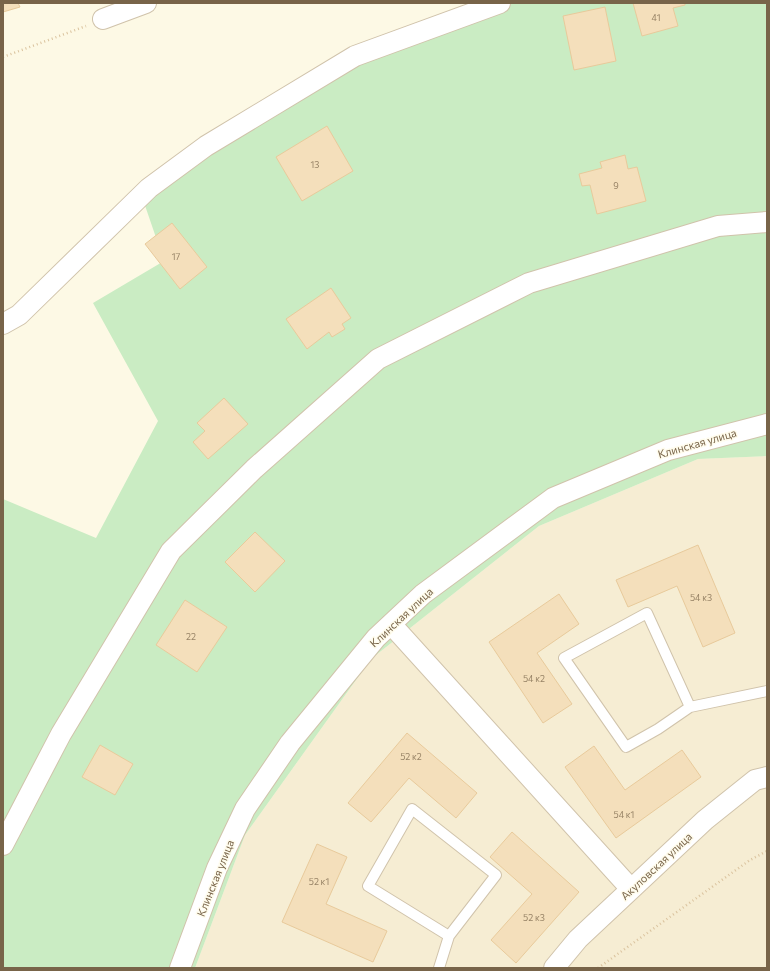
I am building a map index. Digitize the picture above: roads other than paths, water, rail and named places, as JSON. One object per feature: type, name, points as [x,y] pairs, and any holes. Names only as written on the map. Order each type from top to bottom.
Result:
[{"type":"street","points":[[103,19],[146,3]]},
{"type":"street","points":[[3,324],[19,315],[148,188],[206,146],[355,56],[500,3]]},
{"type":"street","points":[[3,845],[61,734],[171,551],[254,469],[378,359],[529,283],[718,226],[767,222]]},
{"type":"street","name":"Клинская улица","points":[[180,968],[216,868],[245,809],[290,743],[376,638],[423,594],[553,498],[668,450],[767,424]]},
{"type":"street","points":[[391,624],[631,889]]},
{"type":"street","name":"Акуловская улица","points":[[554,968],[578,939],[705,820],[755,780],[767,777]]},
{"type":"lane","points":[[690,707],[647,613],[564,658],[626,747],[658,729],[690,707],[767,691]]},
{"type":"lane","points":[[439,968],[449,936],[496,875],[412,809],[368,886],[449,936]]}]
